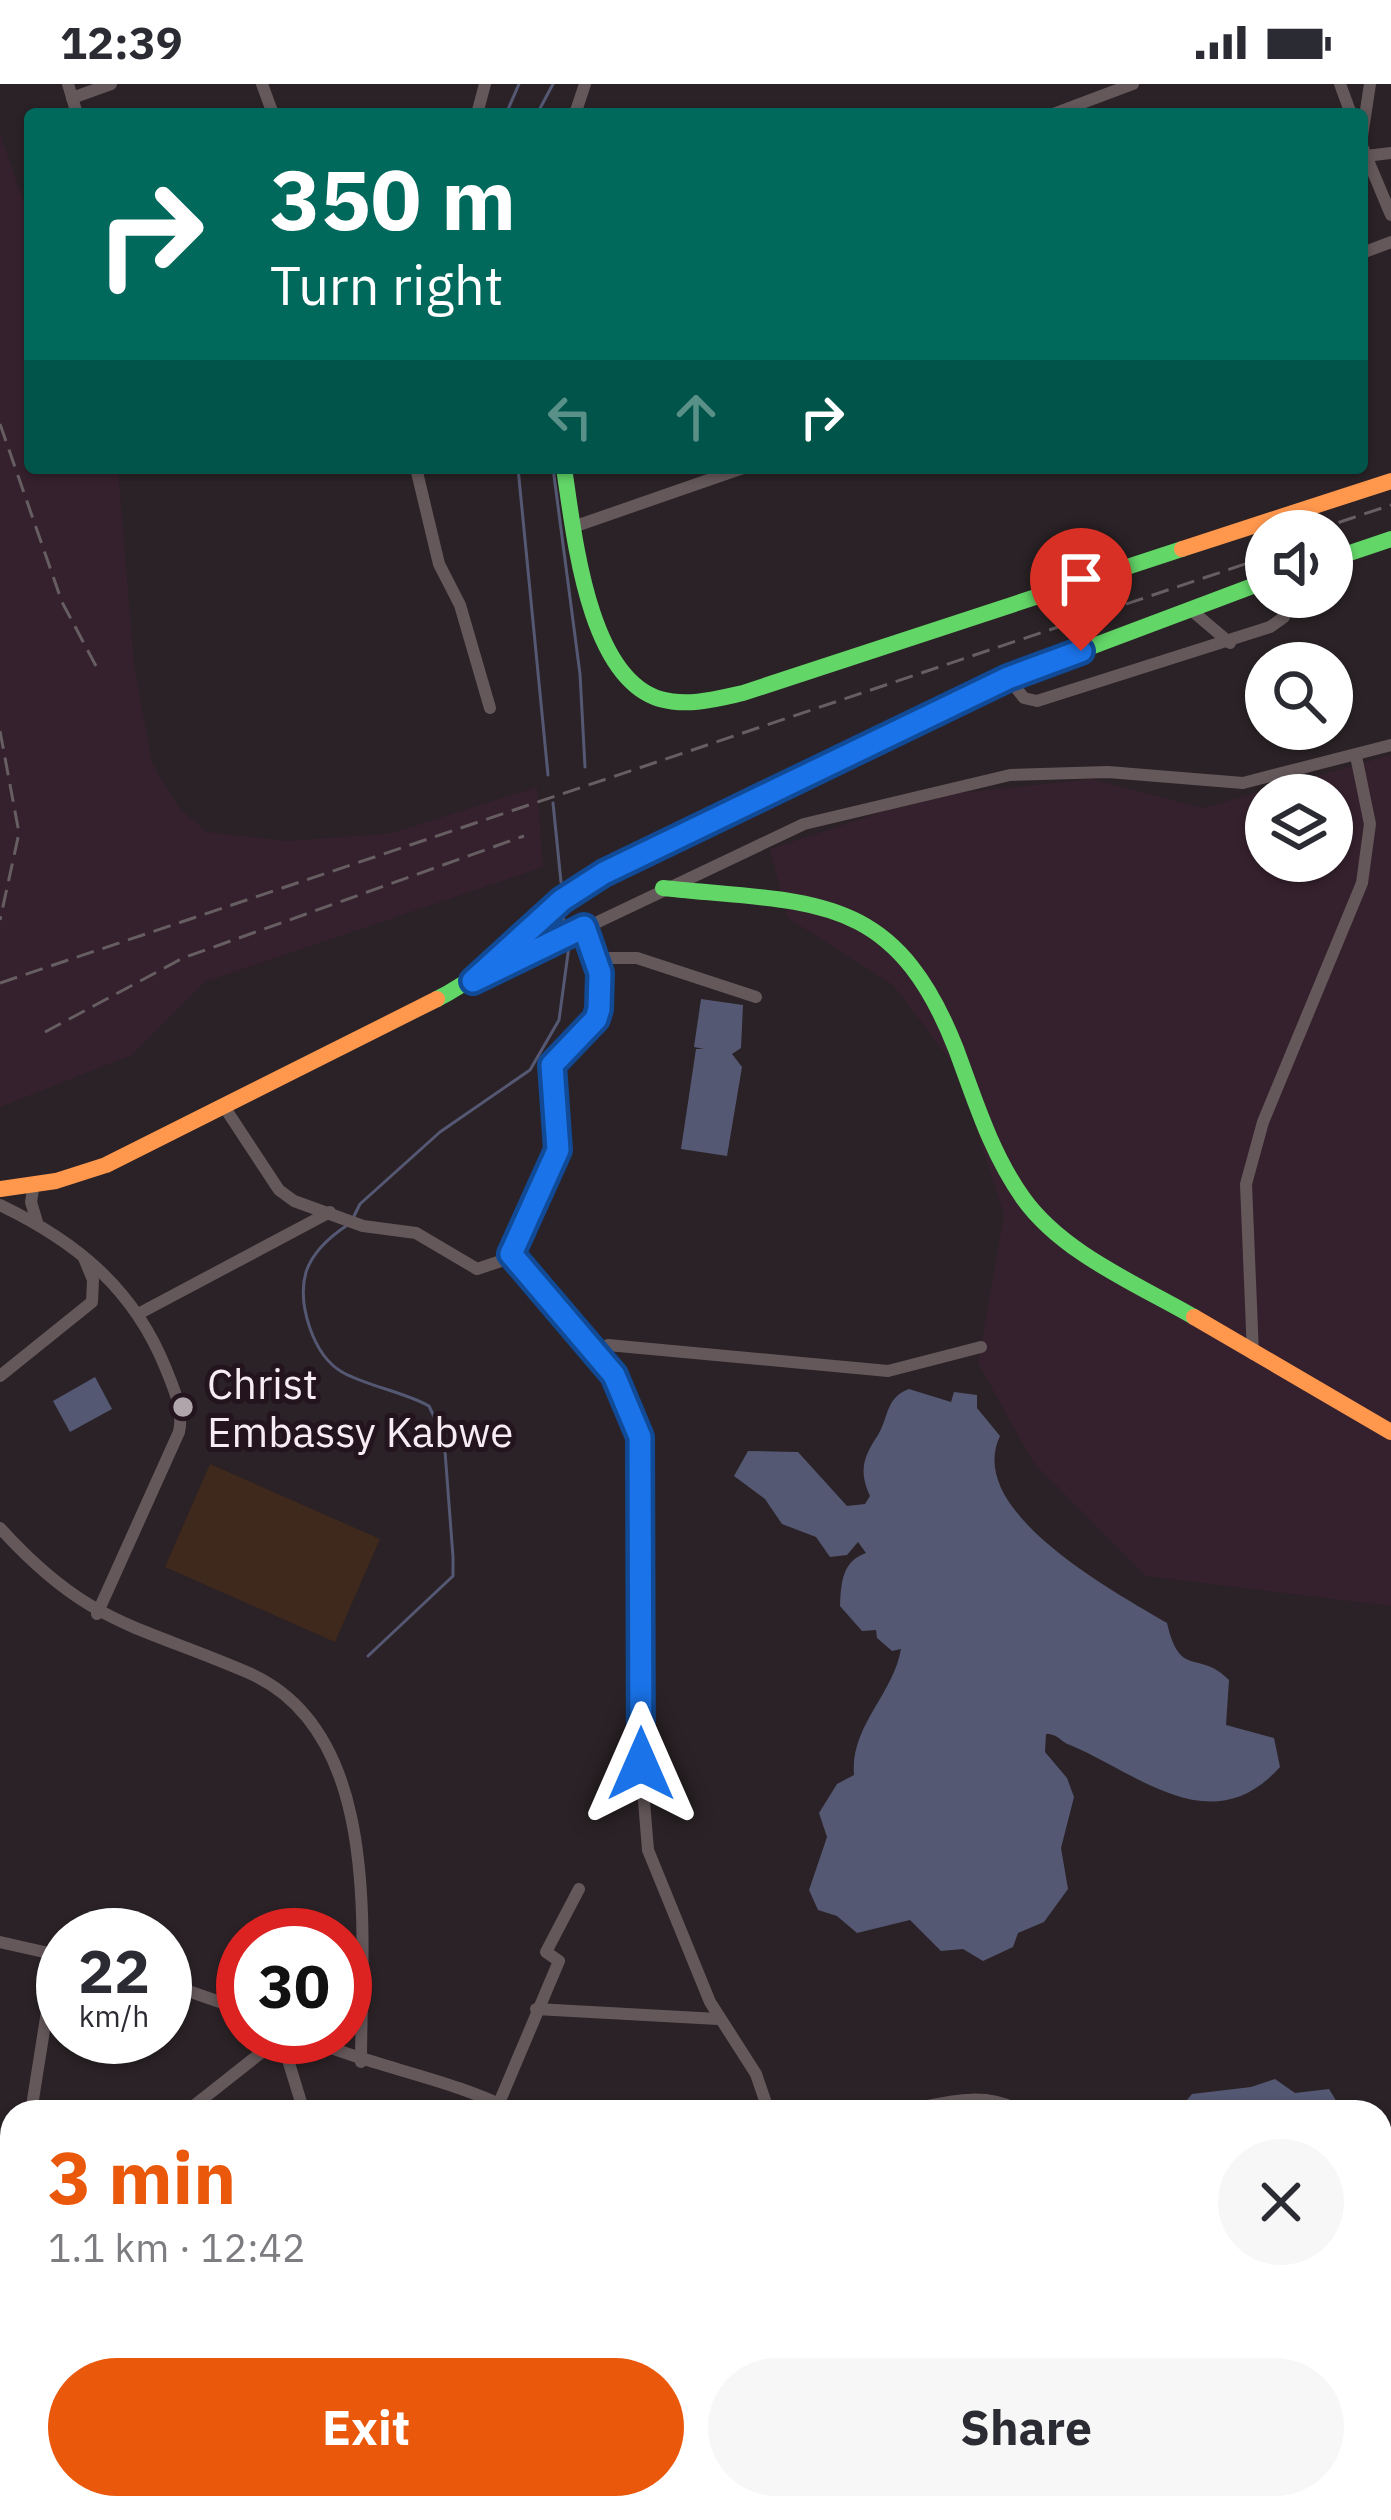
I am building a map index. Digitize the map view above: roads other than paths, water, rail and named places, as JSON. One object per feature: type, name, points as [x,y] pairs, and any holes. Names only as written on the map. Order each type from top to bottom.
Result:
[{"type":"street","points":[[70,91],[111,84]]},
{"type":"street","points":[[584,87],[599,84]]},
{"type":"street","points":[[1069,108],[1133,84]]},
{"type":"street","points":[[1368,160],[1391,215]]},
{"type":"street","points":[[417,474],[439,564],[460,605],[490,708]]},
{"type":"street","points":[[565,474],[590,603],[624,671],[655,698],[705,702],[1391,481]]},
{"type":"street","points":[[573,527],[726,474]]},
{"type":"street","points":[[1353,552],[1391,539]]},
{"type":"street","points":[[473,981],[562,900],[604,873],[1008,678],[1245,589]]},
{"type":"street","points":[[1191,610],[1230,643]]},
{"type":"street","points":[[1008,678],[1024,698],[1036,701],[1230,643],[1283,618]]},
{"type":"street","points":[[0,1189],[106,1165],[663,888],[804,824],[1010,775],[1108,772],[1243,783],[1391,745]]},
{"type":"street","points":[[1253,1354],[1246,1184],[1263,1122],[1362,883],[1370,824],[1356,756]]},
{"type":"street","points":[[663,888],[817,904],[867,924],[922,984],[944,1018],[991,1137],[1024,1199],[1085,1253],[1391,1432]]},
{"type":"street","points":[[225,1108],[279,1190],[294,1201],[363,1226],[416,1233],[477,1269],[511,1254],[558,1150],[552,1065],[596,1019],[599,1009],[595,958],[584,927]]},
{"type":"street","points":[[595,958],[652,962],[756,998]]},
{"type":"street","points":[[34,1184],[31,1202],[38,1223]]},
{"type":"street","points":[[0,1205],[82,1251],[140,1313],[175,1392],[181,1422],[97,1614]]},
{"type":"street","points":[[140,1313],[336,1214]]},
{"type":"street","points":[[0,1376],[92,1302],[93,1280],[82,1251]]},
{"type":"street","points":[[511,1254],[614,1375],[640,1437],[641,1764],[648,1850],[718,2019],[756,2074],[765,2100]]},
{"type":"street","points":[[595,1354],[608,1345],[888,1371],[981,1346]]},
{"type":"street","points":[[0,1528],[63,1591],[97,1614],[280,1688],[317,1727],[336,1761],[351,1807],[355,1908]]},
{"type":"street","points":[[500,2100],[559,1961],[546,1952],[578,1888]]},
{"type":"street","points":[[0,1942],[36,1950]]},
{"type":"street","points":[[536,2008],[718,2019]]},
{"type":"street","points":[[33,2100],[40,2064]]},
{"type":"street","points":[[201,2100],[247,2064]]},
{"type":"street","points":[[289,2064],[300,2100]]},
{"type":"street","points":[[370,2064],[494,2100]]},
{"type":"street","points":[[481,2100],[484,2094]]},
{"type":"water","points":[[701,999],[743,1005],[741,1048],[732,1054],[742,1067],[727,1156],[681,1149],[696,1049],[704,1049],[694,1047]]},
{"type":"water","points":[[95,1377],[112,1409],[70,1432],[53,1401]]},
{"type":"water","points":[[909,1389],[951,1402],[954,1392],[977,1395],[977,1408],[1000,1436],[995,1464],[1003,1492],[1023,1520],[1081,1570],[1167,1623],[1184,1658],[1229,1680],[1226,1725],[1274,1738],[1280,1767],[1254,1789],[1228,1800],[1202,1801],[1149,1785],[1046,1734],[1045,1752],[1067,1778],[1074,1797],[1061,1848],[1068,1889],[1044,1922],[1018,1933],[1013,1947],[983,1961],[963,1949],[941,1951],[910,1920],[857,1933],[837,1916],[818,1910],[809,1890],[827,1837],[819,1813],[837,1784],[854,1775],[859,1741],[901,1649],[892,1651],[877,1638],[876,1630],[862,1631],[840,1606],[847,1567],[866,1553],[858,1542],[847,1555],[830,1557],[816,1537],[782,1524],[765,1499],[734,1476],[748,1451],[798,1452],[847,1506],[865,1504],[870,1496],[864,1478],[866,1457],[892,1403]]},
{"type":"water","points":[[1275,2079],[1295,2093],[1329,2089],[1336,2100],[1187,2100],[1192,2094],[1251,2087]]},
{"type":"waterway","points":[[509,108],[519,84]]},
{"type":"waterway","points":[[540,108],[553,84]]},
{"type":"waterway","points":[[519,474],[548,775]]},
{"type":"waterway","points":[[554,474],[580,674],[585,767]]},
{"type":"waterway","points":[[553,803],[561,882]]},
{"type":"waterway","points":[[563,912],[564,929]]},
{"type":"waterway","points":[[354,1216],[360,1204],[440,1132],[530,1070],[559,1020],[569,946]]},
{"type":"waterway","points":[[349,1224],[324,1244],[306,1272],[304,1299],[310,1328],[323,1354],[342,1372],[429,1406],[444,1438],[453,1557],[453,1576],[368,1656]]},
{"type":"railway","points":[[0,424],[62,602],[96,666]]},
{"type":"railway","points":[[1353,518],[1391,505]]},
{"type":"railway","points":[[0,983],[1245,564]]},
{"type":"railway","points":[[0,731],[19,833],[0,920]]},
{"type":"railway","points":[[45,1032],[183,958],[524,836]]},
{"type":"place","name":"Christ Embassy Kabwe","points":[[183,1407]]}]
